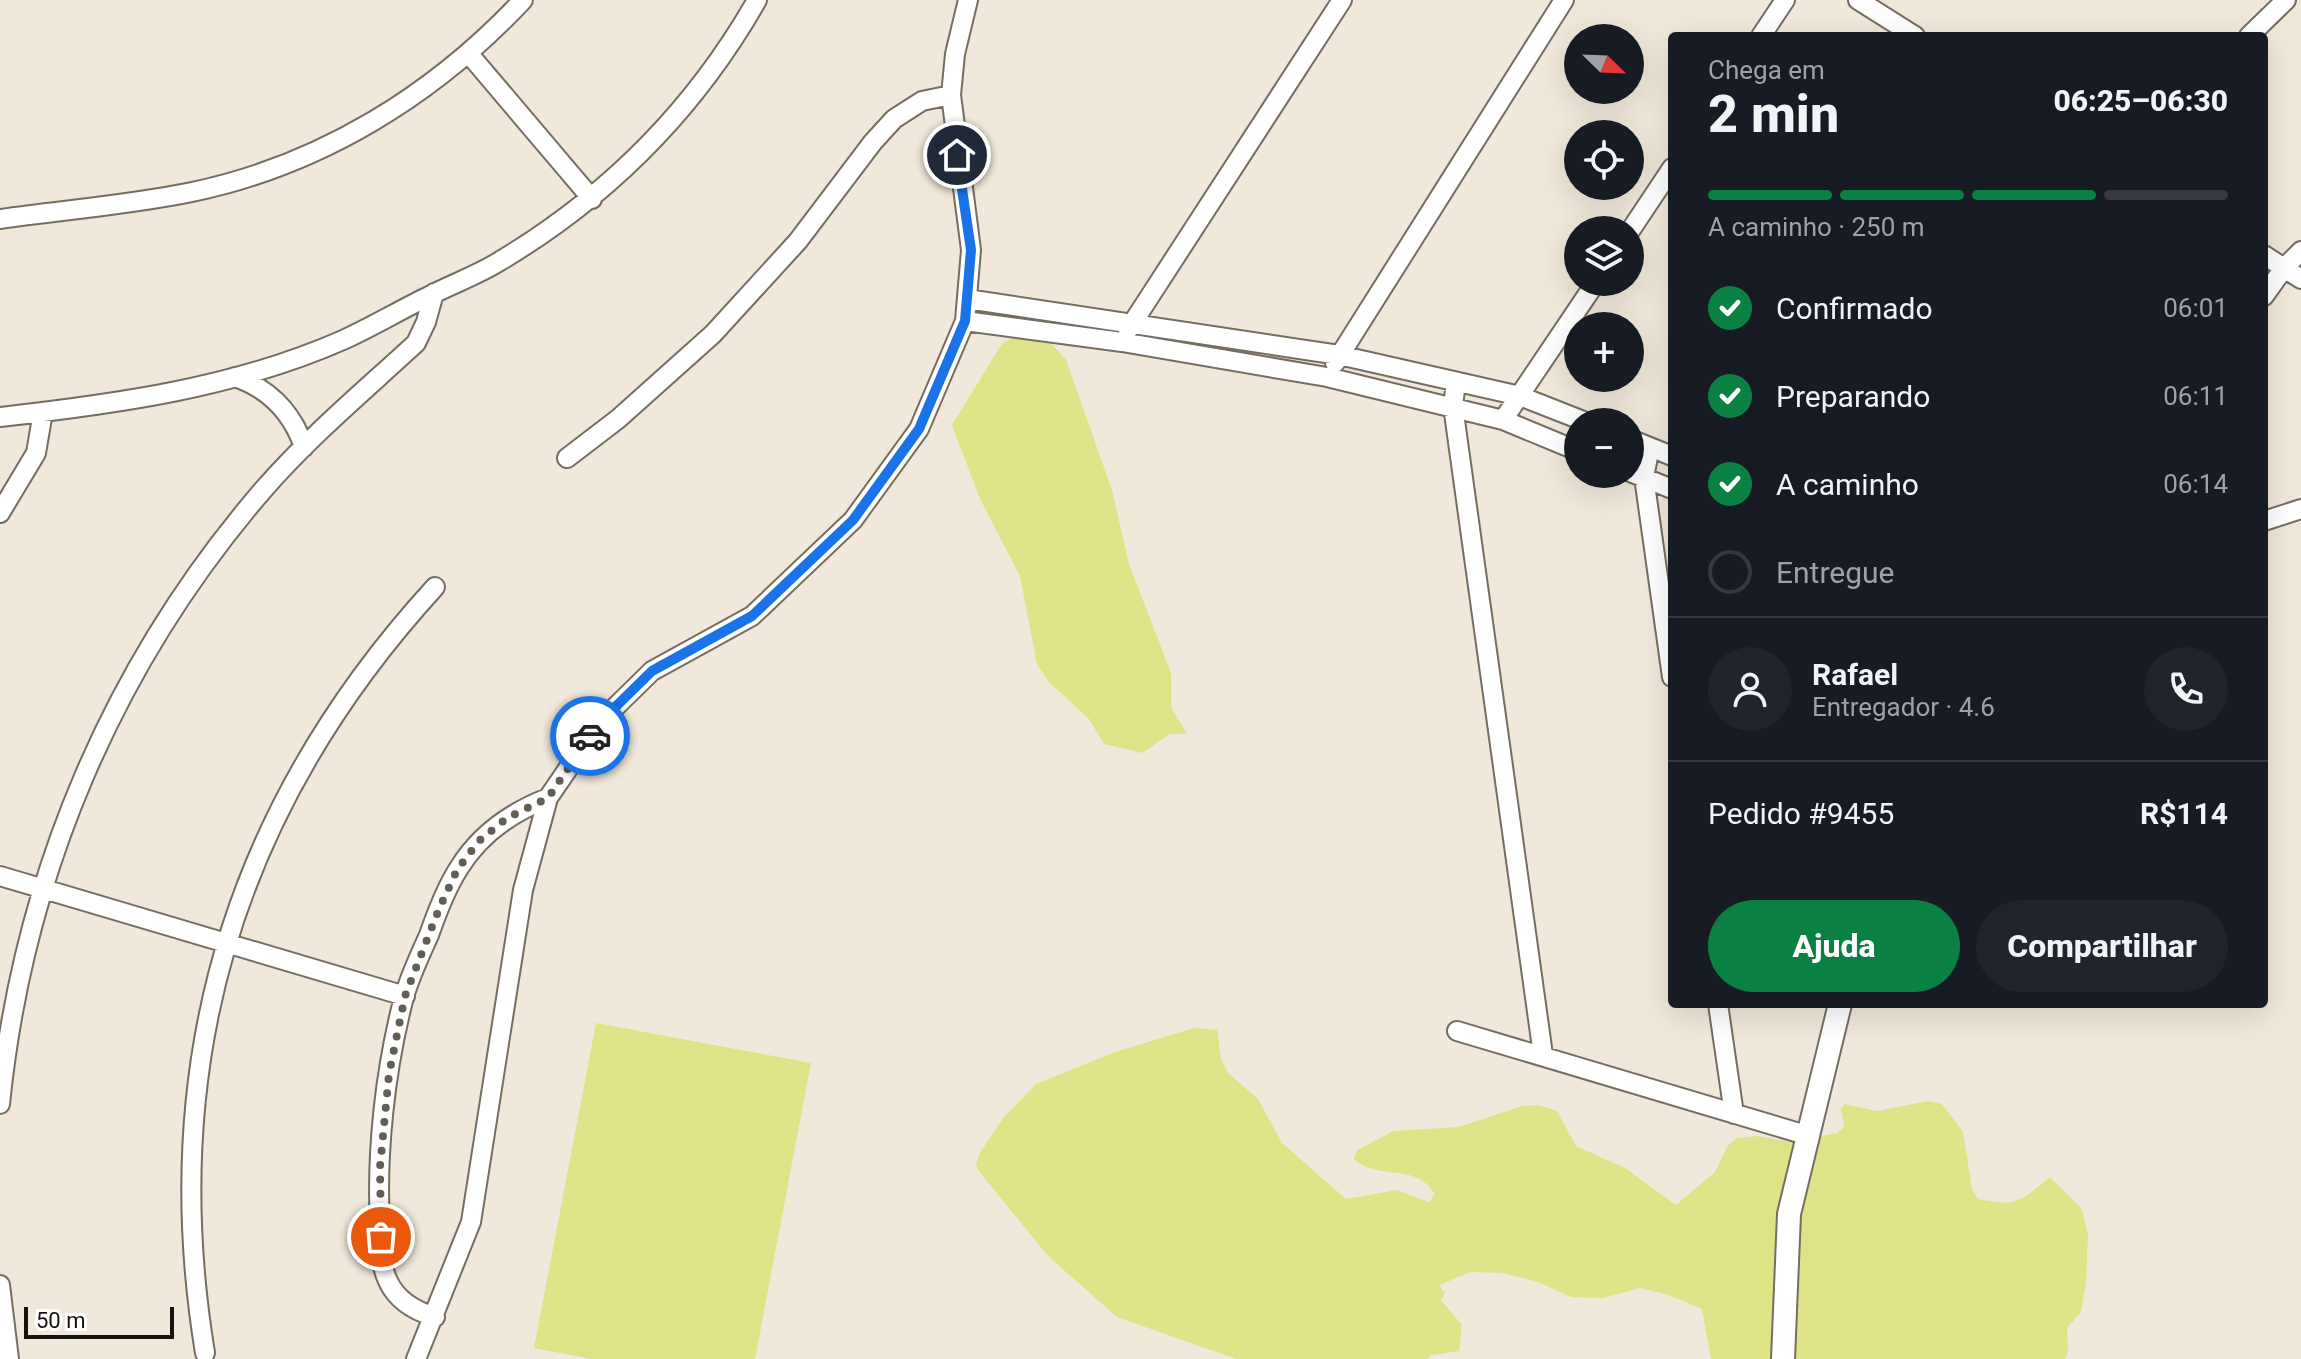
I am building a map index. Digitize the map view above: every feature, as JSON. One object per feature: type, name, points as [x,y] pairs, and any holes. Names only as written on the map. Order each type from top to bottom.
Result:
[{"type":"street","points":[[0,219],[191,192],[277,168],[371,123],[434,82],[469,54],[523,0]]},
{"type":"street","points":[[0,417],[140,399],[235,377],[343,340],[497,263],[592,199],[629,165],[696,90],[757,0]]},
{"type":"street","points":[[416,1359],[471,1222],[523,890],[548,798],[600,722],[652,671],[752,616],[853,520],[919,429],[965,321],[971,250],[951,95],[955,54],[968,0]]},
{"type":"street","points":[[1122,342],[1342,0]]},
{"type":"street","points":[[1327,377],[1564,0]]},
{"type":"street","points":[[1764,32],[1785,0]]},
{"type":"street","points":[[1858,0],[1909,32]]},
{"type":"street","points":[[2253,32],[2286,0]]},
{"type":"street","points":[[469,54],[592,199]]},
{"type":"street","points":[[567,458],[666,378],[757,289],[894,119],[922,101],[951,95]]},
{"type":"street","points":[[1640,216],[1668,174]]},
{"type":"street","points":[[2268,290],[2301,251]]},
{"type":"street","points":[[2268,258],[2301,279]]},
{"type":"street","points":[[0,1104],[15,994],[42,888],[81,780],[111,715],[153,639],[227,533],[304,447],[416,343],[434,293]]},
{"type":"street","points":[[1503,420],[1587,296]]},
{"type":"street","points":[[967,299],[1339,355],[1520,396],[1564,413]]},
{"type":"street","points":[[965,321],[1122,342],[1327,377],[1503,420],[1564,445]]},
{"type":"street","points":[[235,377],[260,387],[281,404],[295,424],[304,447]]},
{"type":"street","points":[[1456,382],[1453,406],[1543,1055]]},
{"type":"street","points":[[0,513],[36,453],[43,412]]},
{"type":"street","points":[[1644,445],[1668,454]]},
{"type":"street","points":[[1644,460],[1650,447]]},
{"type":"street","points":[[1644,478],[1668,487]]},
{"type":"street","points":[[1639,488],[1668,654]]},
{"type":"street","points":[[2268,520],[2301,509]]},
{"type":"street","points":[[205,1353],[192,1250],[191,1147],[203,1044],[226,943],[262,845],[309,753],[367,666],[435,587]]},
{"type":"street","points":[[435,1317],[401,1299],[388,1281],[382,1260],[379,1182],[383,1121],[405,996],[439,909],[467,855],[507,818],[548,798]]},
{"type":"street","points":[[0,876],[405,996]]},
{"type":"street","points":[[1719,1008],[1734,1114]]},
{"type":"street","points":[[1783,1359],[1789,1214],[1839,1008]]},
{"type":"street","points":[[1457,1031],[1806,1135]]},
{"type":"street","points":[[0,1285],[9,1359]]},
{"type":"green space","points":[[1034,323],[1066,360],[1112,490],[1129,564],[1171,673],[1171,707],[1187,734],[1170,734],[1142,753],[1104,744],[1089,719],[1048,681],[1037,664],[1020,576],[980,499],[952,425],[1001,345]]},
{"type":"green space","points":[[596,1023],[811,1063],[755,1359],[591,1359],[534,1348]]},
{"type":"green space","points":[[1194,1028],[1217,1030],[1221,1058],[1228,1073],[1258,1099],[1282,1143],[1346,1199],[1397,1190],[1429,1202],[1435,1194],[1427,1184],[1418,1178],[1364,1166],[1354,1159],[1357,1150],[1394,1131],[1459,1127],[1522,1106],[1539,1105],[1557,1111],[1576,1146],[1625,1168],[1676,1205],[1715,1172],[1728,1145],[1737,1138],[1757,1136],[1790,1142],[1837,1133],[1844,1127],[1841,1108],[1845,1104],[1877,1111],[1928,1101],[1942,1104],[1963,1132],[1972,1189],[1978,1199],[2018,1200],[2050,1177],[2082,1209],[2088,1235],[2086,1282],[2081,1312],[2067,1328],[2068,1351],[2065,1359],[1711,1359],[1702,1309],[1669,1295],[1640,1288],[1603,1298],[1571,1297],[1538,1282],[1503,1273],[1471,1272],[1439,1285],[1445,1293],[1441,1300],[1462,1325],[1459,1351],[1432,1355],[1427,1359],[1236,1359],[1117,1317],[1048,1256],[978,1170],[976,1163],[1004,1117],[1036,1084],[1115,1052]]},
{"type":"way so far","points":[[381,1237],[380,1167],[389,1074],[405,996],[439,909],[457,870],[479,841],[507,818],[548,798],[590,736]]},
{"type":"route","points":[[590,736],[600,722],[652,671],[752,616],[853,520],[919,429],[965,321],[971,250],[957,155]]}]
